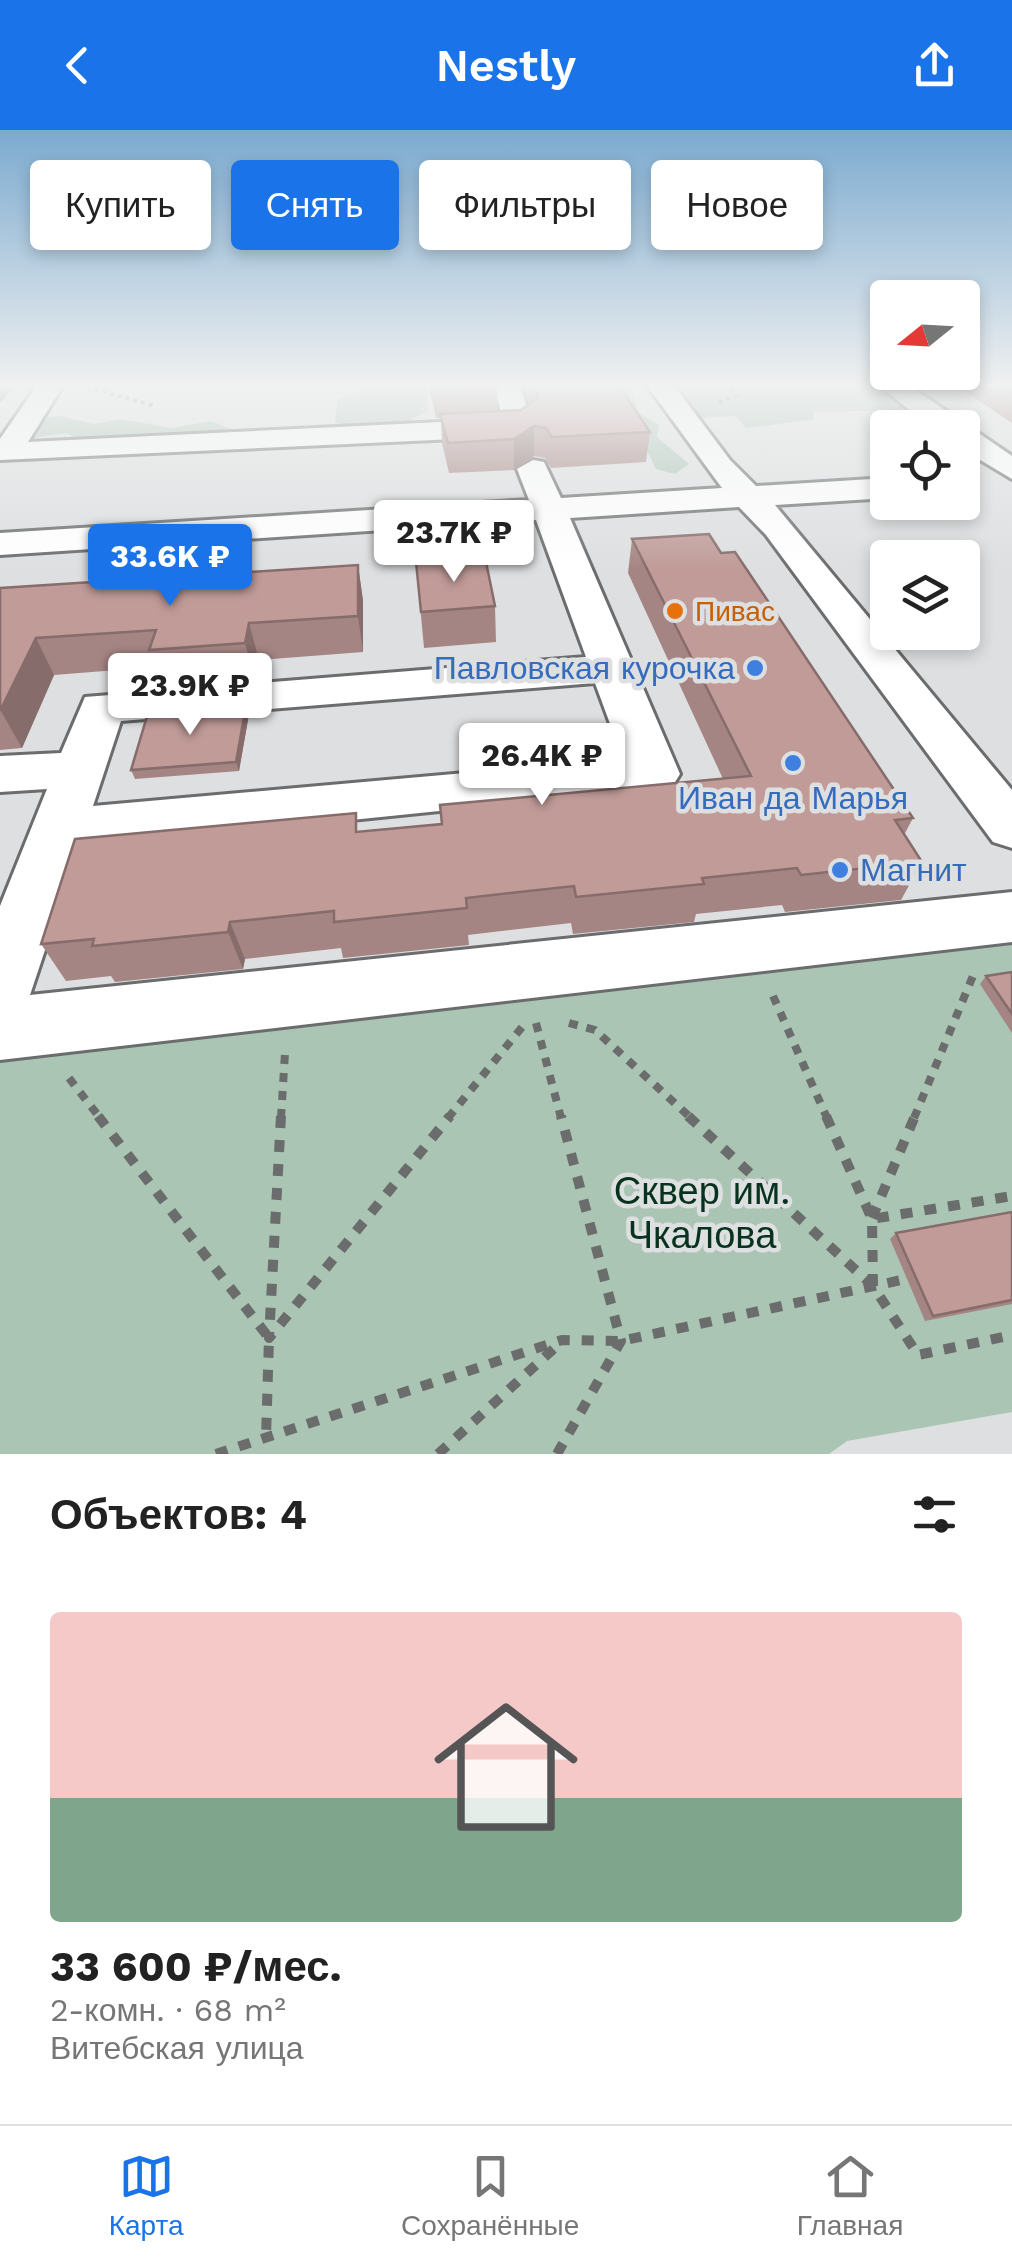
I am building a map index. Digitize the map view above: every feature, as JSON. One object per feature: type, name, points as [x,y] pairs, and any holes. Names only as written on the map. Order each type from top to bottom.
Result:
[{"type":"street","points":[[62,829],[654,774],[526,446]]},
{"type":"street","points":[[703,446],[746,498],[778,528],[1012,828]]},
{"type":"street","points":[[980,448],[1012,470]]},
{"type":"street","points":[[3,457],[531,462],[746,498],[870,489]]},
{"type":"street","points":[[0,544],[531,462]]},
{"type":"street","points":[[980,482],[1012,479]]},
{"type":"street","points":[[614,668],[102,708],[78,768],[10,1015],[288,997],[751,946],[995,941]]},
{"type":"street","points":[[0,774],[78,768]]},
{"type":"path","points":[[872,1219],[995,941]]},
{"type":"path","points":[[751,946],[872,1219],[873,1286]]},
{"type":"path","points":[[266,1438],[288,997]]},
{"type":"path","points":[[269,1338],[534,1013]]},
{"type":"path","points":[[534,1013],[596,1030],[873,1286],[918,1355],[1012,1335]]},
{"type":"path","points":[[534,1013],[621,1341],[557,1454]]},
{"type":"path","points":[[10,1015],[269,1338]]},
{"type":"path","points":[[872,1219],[1012,1196]]},
{"type":"path","points":[[216,1454],[562,1340],[621,1341],[906,1279]]},
{"type":"path","points":[[438,1454],[562,1340]]},
{"type":"green space","points":[[644,446],[667,446],[689,464],[675,474],[656,469]]},
{"type":"green space","name":"Сквер им. Чкалова","points":[[1012,935],[1012,1412],[847,1441],[829,1454],[0,1454],[0,1050]]},
{"type":"building","points":[[709,534],[721,553],[735,552],[913,818],[895,820],[922,862],[801,875],[797,868],[702,878],[704,884],[576,897],[574,886],[466,898],[467,908],[334,922],[334,911],[230,922],[228,932],[92,946],[94,939],[41,944],[75,839],[356,813],[356,832],[442,824],[440,805],[751,776],[632,539]]},
{"type":"building","points":[[485,557],[495,606],[421,612],[416,562]]},
{"type":"building","points":[[358,565],[358,616],[249,623],[245,643],[149,650],[156,630],[36,638],[0,711],[0,588]]},
{"type":"building","points":[[246,706],[236,762],[131,770],[148,713]]},
{"type":"building","points":[[1012,972],[1012,1014],[986,976]]},
{"type":"building","points":[[1012,1212],[1012,1300],[933,1316],[896,1233]]},
{"type":"place","name":"Пивас","points":[[675,611]]},
{"type":"place","name":"Павловская курочка","points":[[755,668]]},
{"type":"place","name":"Иван да Марья","points":[[793,763]]},
{"type":"place","name":"Магнит","points":[[840,870]]}]
